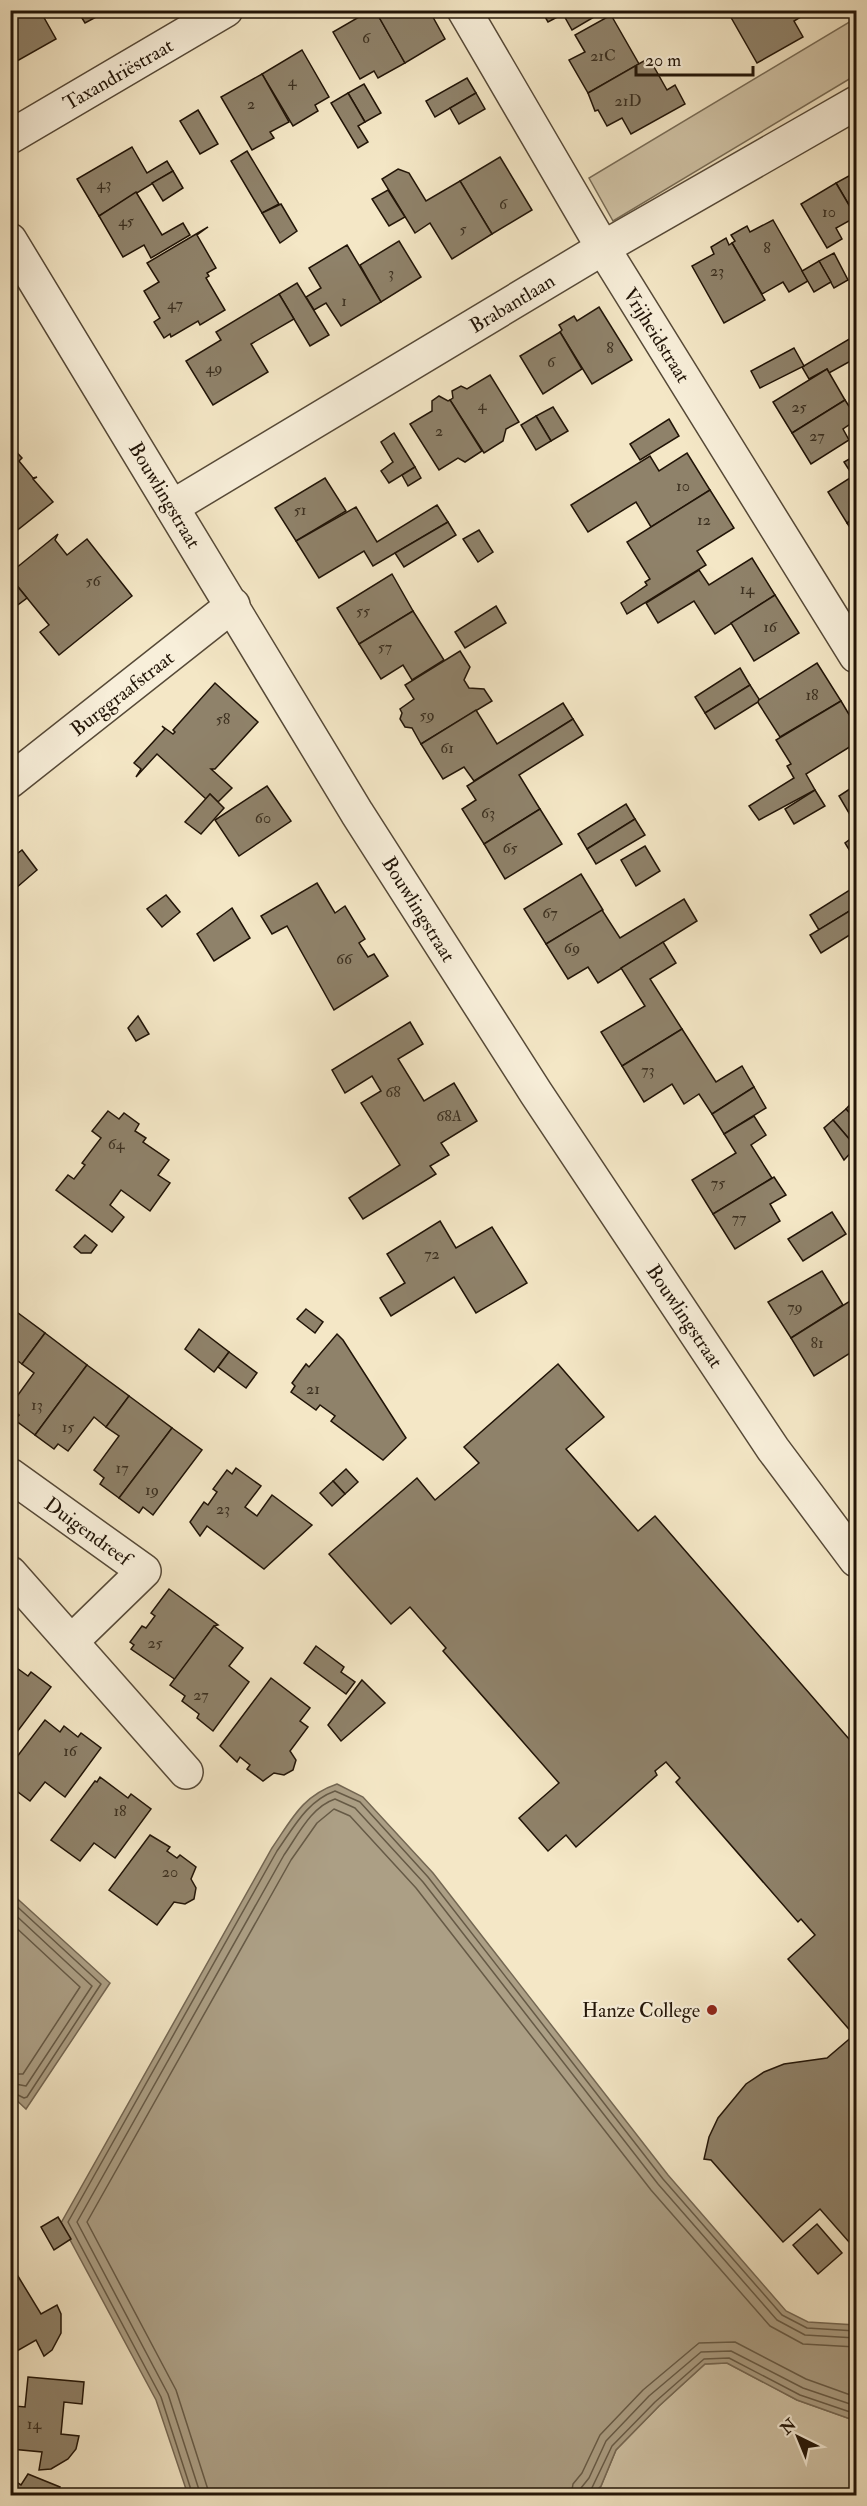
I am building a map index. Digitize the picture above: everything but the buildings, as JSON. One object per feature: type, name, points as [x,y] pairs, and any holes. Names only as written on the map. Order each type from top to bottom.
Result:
[{"type":"street","name":"Taxandriëstraat","points":[[10,137],[226,10]]},
{"type":"street","name":"Vrijheidstraat","points":[[464,10],[603,248],[856,656]]},
{"type":"street","name":"Brabantlaan","points":[[171,507],[603,248],[856,103]]},
{"type":"street","name":"Bouwlingstraat","points":[[10,240],[357,813],[536,1093],[773,1449],[851,1538]]},
{"type":"street","name":"Burggraafstraat","points":[[10,781],[233,605]]},
{"type":"street","name":"Duigendreef","points":[[10,1475],[144,1571],[73,1640]]},
{"type":"street","points":[[10,1573],[73,1640],[186,1772]]},
{"type":"shaded area","points":[[856,18],[856,75],[613,221],[589,178]]},
{"type":"shaded area","points":[[727,2363],[797,2400],[856,2421],[856,2495],[592,2496],[601,2486],[616,2450],[659,2406],[705,2364]]},
{"type":"water","points":[[337,1784],[363,1797],[433,1873],[668,2175],[786,2311],[808,2322],[856,2325],[856,2421],[797,2400],[727,2363],[705,2364],[616,2450],[601,2486],[592,2495],[188,2495],[156,2400],[61,2223],[272,1848],[306,1802]]},
{"type":"water","points":[[10,1892],[110,1983],[26,2109],[11,2095]]},
{"type":"place","name":"Hanze College","points":[[712,2010]]}]
